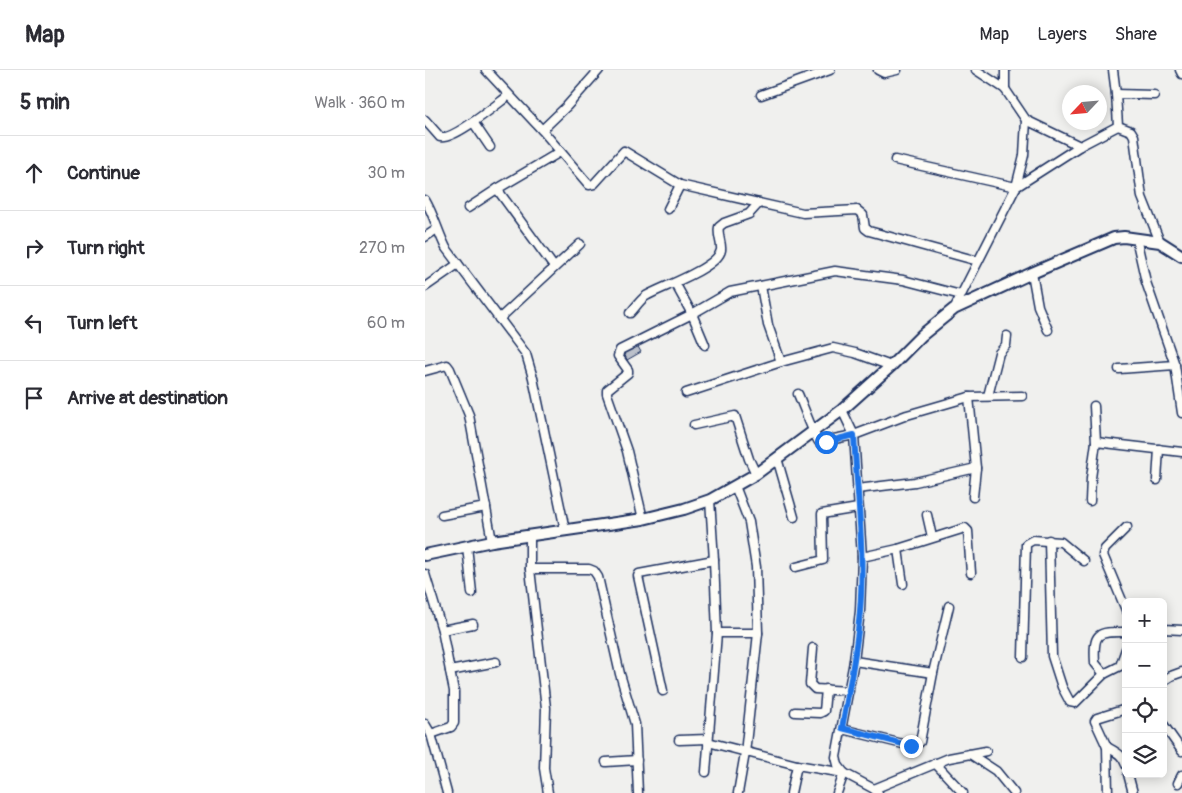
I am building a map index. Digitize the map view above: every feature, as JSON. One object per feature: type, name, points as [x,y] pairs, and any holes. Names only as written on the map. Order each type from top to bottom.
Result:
[{"type":"main road","points":[[425,555],[492,541],[643,518],[684,509],[710,500],[756,474],[842,410],[922,335],[955,309],[1114,238],[1136,238],[1160,242],[1182,256]]},
{"type":"street","points":[[486,70],[508,96],[542,130],[589,185],[594,184],[624,151],[680,185],[803,213],[857,210],[863,215],[865,228],[869,231],[978,261]]},
{"type":"street","points":[[761,95],[830,70]]},
{"type":"street","points":[[878,70],[884,73],[897,70]]},
{"type":"street","points":[[976,70],[1005,89],[1025,120],[1080,146]]},
{"type":"street","points":[[1005,70],[1005,89]]},
{"type":"street","points":[[1113,70],[1118,126]]},
{"type":"street","points":[[1180,70],[1182,74]]},
{"type":"street","points":[[542,130],[567,106],[593,72]]},
{"type":"street","points":[[1116,94],[1154,95]]},
{"type":"street","points":[[425,120],[441,137],[445,138],[473,122],[508,96]]},
{"type":"street","points":[[955,309],[1016,187],[1024,155],[1025,120]]},
{"type":"street","points":[[473,122],[490,147]]},
{"type":"street","points":[[895,160],[1016,187],[1080,146],[1118,126],[1131,131],[1134,136],[1142,197],[1160,242]]},
{"type":"street","points":[[468,208],[560,152]]},
{"type":"street","points":[[668,209],[680,185]]},
{"type":"street","points":[[497,189],[554,267]]},
{"type":"street","points":[[425,200],[432,211],[437,229],[446,248],[526,354],[533,378],[565,530]]},
{"type":"street","points":[[630,313],[645,297],[705,267],[716,259],[721,251],[717,234],[719,227],[724,223],[749,214],[759,203]]},
{"type":"street","points":[[425,237],[437,229]]},
{"type":"street","points":[[1136,238],[1146,282],[1175,365],[1182,413]]},
{"type":"street","points":[[499,319],[580,244]]},
{"type":"street","points":[[425,287],[458,264]]},
{"type":"street","points":[[643,518],[627,451],[607,394],[607,390],[628,373],[628,370],[618,356],[620,350],[692,314],[730,292],[835,271],[903,280],[961,295]]},
{"type":"street","points":[[1032,273],[1038,306],[1048,330]]},
{"type":"street","points":[[675,283],[692,314],[705,345]]},
{"type":"street","points":[[761,286],[768,325],[781,362]]},
{"type":"street","points":[[988,396],[999,353],[1006,345],[1007,336]]},
{"type":"street","points":[[686,393],[781,362],[833,348],[855,353],[891,366]]},
{"type":"street","points":[[425,371],[447,365],[451,369],[469,415],[492,541]]},
{"type":"street","points":[[1119,369],[1175,365]]},
{"type":"street","points":[[798,394],[814,431],[815,439],[819,442],[854,435],[907,415],[969,396],[1022,396]]},
{"type":"street","points":[[969,396],[976,468],[973,496]]},
{"type":"street","points":[[1090,501],[1096,442],[1094,406]]},
{"type":"street","points":[[837,793],[843,773],[836,757],[854,662],[860,611],[862,557],[854,435],[842,410]]},
{"type":"street","points":[[694,424],[735,416],[756,474]]},
{"type":"street","points":[[1096,442],[1182,452]]},
{"type":"street","points":[[1157,480],[1159,449]]},
{"type":"street","points":[[777,458],[794,517]]},
{"type":"street","points":[[857,489],[915,482],[976,468]]},
{"type":"street","points":[[735,486],[749,522],[756,567],[758,633],[745,752],[738,793]]},
{"type":"street","points":[[706,772],[717,633],[710,500]]},
{"type":"street","points":[[442,515],[486,507]]},
{"type":"street","points":[[796,567],[823,560],[822,514],[859,508]]},
{"type":"street","points":[[927,515],[932,537]]},
{"type":"street","points":[[1122,600],[1103,555],[1105,549],[1127,527]]},
{"type":"street","points":[[862,557],[898,549],[932,537],[967,529],[969,531],[971,573]]},
{"type":"street","points":[[530,536],[530,569],[545,708],[544,768],[548,793]]},
{"type":"street","points":[[1023,657],[1026,544],[1033,540],[1061,542],[1084,561]]},
{"type":"street","points":[[1049,540],[1053,630],[1052,656],[1062,687],[1070,702],[1075,703],[1104,674],[1120,666],[1122,660]]},
{"type":"street","points":[[467,546],[472,593]]},
{"type":"street","points":[[898,549],[903,584]]},
{"type":"street","points":[[663,691],[638,576],[639,574],[714,560]]},
{"type":"street","points":[[530,569],[589,568],[598,577],[620,674],[635,724],[638,793]]},
{"type":"street","points":[[425,574],[442,630],[454,691],[454,723],[451,727],[431,734]]},
{"type":"street","points":[[842,728],[911,746],[920,742],[933,672],[949,606]]},
{"type":"street","points":[[442,630],[473,624]]},
{"type":"street","points":[[1167,629],[1182,630]]},
{"type":"street","points":[[1104,674],[1095,663],[1097,639],[1103,632],[1122,632]]},
{"type":"street","points":[[717,633],[758,633]]},
{"type":"street","points":[[813,648],[810,684],[815,689],[849,691]]},
{"type":"street","points":[[450,670],[496,662]]},
{"type":"street","points":[[854,662],[933,672]]},
{"type":"street","points":[[1167,678],[1182,672]]},
{"type":"street","points":[[795,712],[820,713],[824,711],[826,689]]},
{"type":"street","points":[[1108,793],[1107,747],[1095,721],[1097,718],[1122,710]]},
{"type":"street","points":[[425,724],[431,734],[447,793]]},
{"type":"street","points":[[1167,730],[1182,751]]},
{"type":"street","points":[[679,740],[708,741],[797,765],[843,773],[876,791],[949,758],[986,751]]},
{"type":"street","points":[[1107,747],[1122,757]]},
{"type":"street","points":[[970,754],[996,771],[1014,793]]},
{"type":"street","points":[[606,762],[637,760]]},
{"type":"street","points":[[935,764],[963,793]]},
{"type":"street","points":[[791,793],[797,765]]},
{"type":"street","points":[[1130,778],[1133,793]]},
{"type":"building","points":[[637,345],[641,352],[627,360],[624,353]]},
{"type":"route","points":[[826,442],[854,435],[862,557],[860,611],[854,662],[842,728],[911,746]]}]
